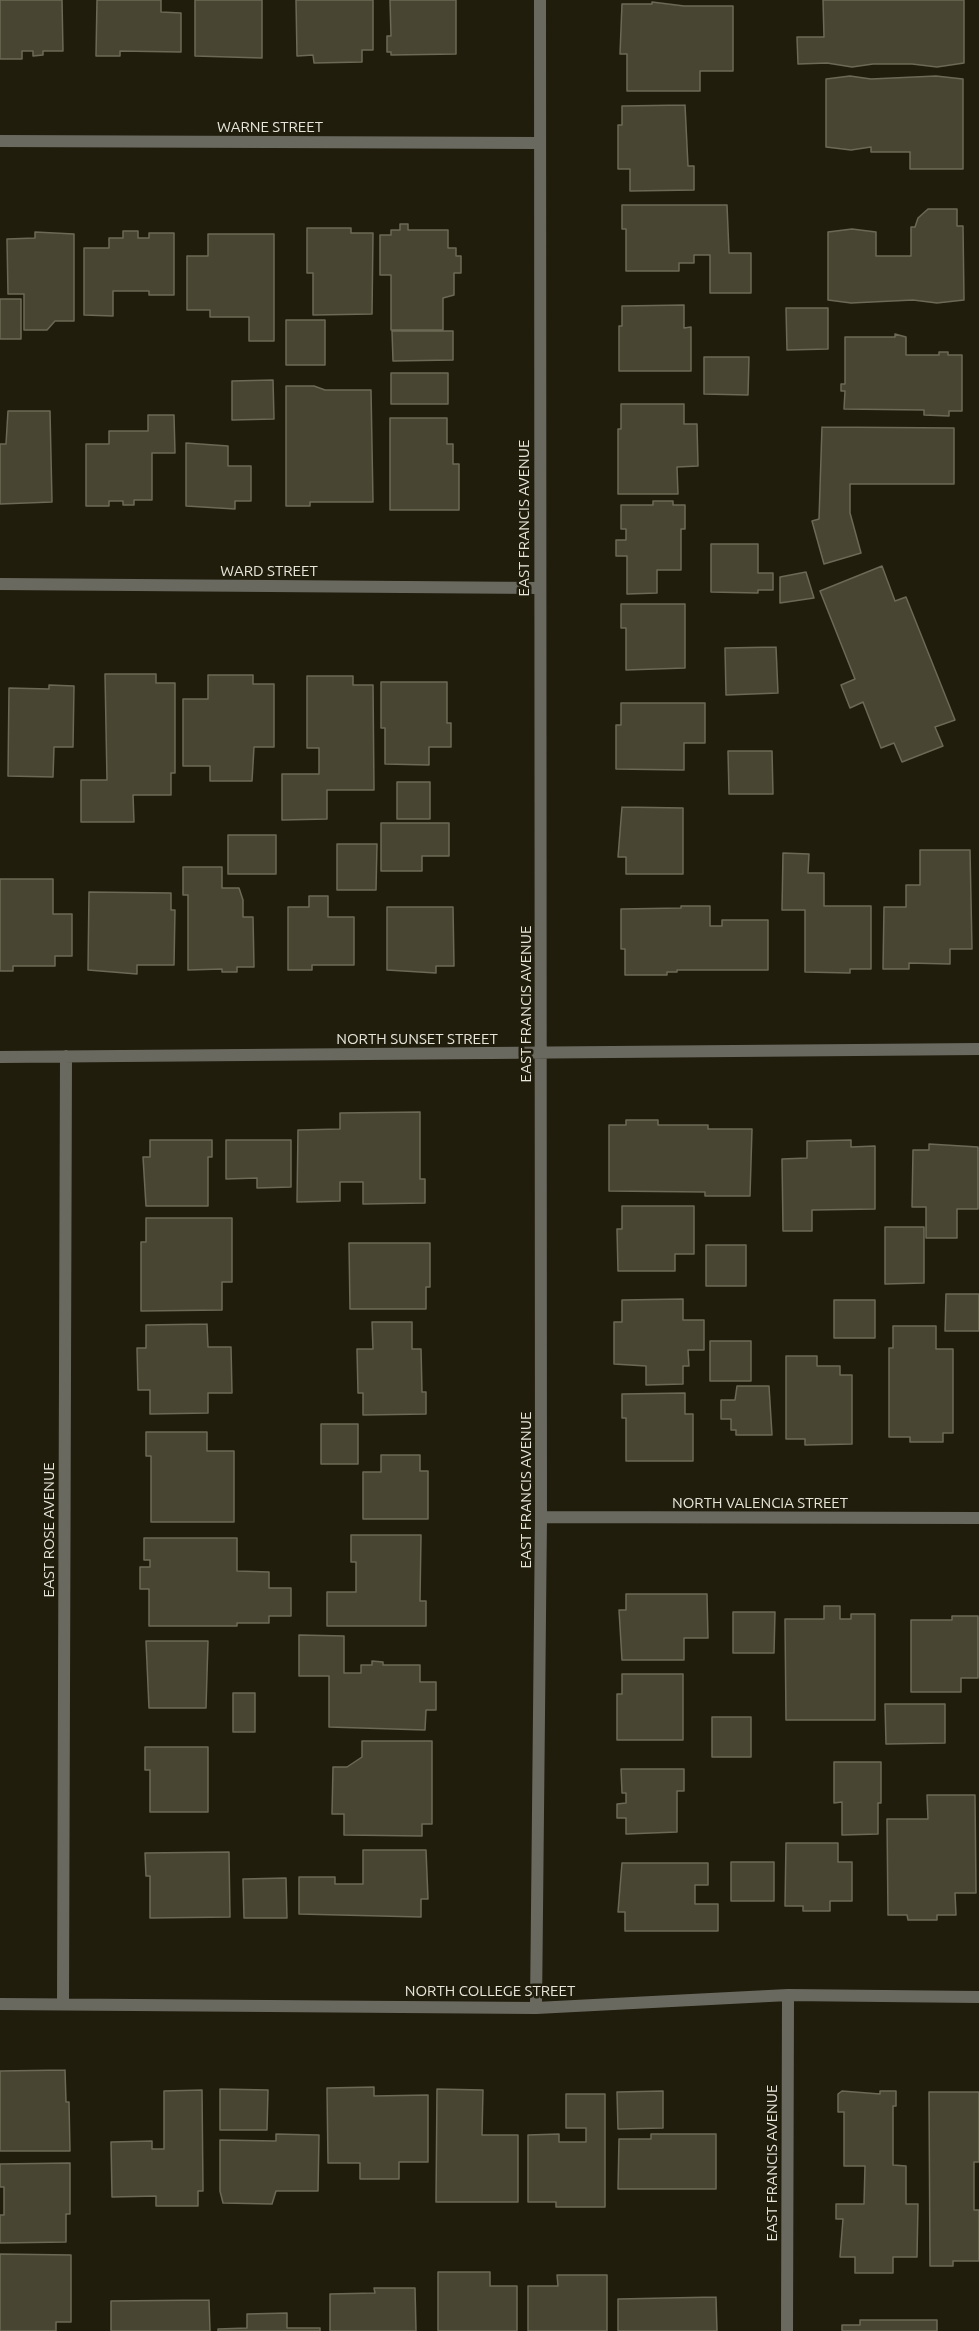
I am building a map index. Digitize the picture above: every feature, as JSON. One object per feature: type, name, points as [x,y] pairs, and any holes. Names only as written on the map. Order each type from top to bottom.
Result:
[{"type":"street","name":"EAST FRANCIS AVENUE","points":[[536,2008],[541,1517],[542,1053],[539,588],[540,0]]},
{"type":"street","name":"WARNE STREET","points":[[0,141],[539,143]]},
{"type":"street","name":"WARD STREET","points":[[0,585],[539,588]]},
{"type":"street","name":"NORTH SUNSET STREET","points":[[0,1057],[979,1049]]},
{"type":"street","name":"EAST ROSE AVENUE","points":[[63,2004],[66,1056]]},
{"type":"street","name":"NORTH VALENCIA STREET","points":[[541,1517],[979,1518]]},
{"type":"street","name":"EAST FRANCIS AVENUE","points":[[787,2331],[788,1995]]},
{"type":"street","name":"NORTH COLLEGE STREET","points":[[0,2004],[536,2008],[788,1995],[979,1997]]},
{"type":"building","points":[[0,0],[62,0],[63,51],[43,51],[43,55],[33,56],[33,51],[22,51],[22,59],[0,59]]},
{"type":"building","points":[[97,0],[161,0],[161,12],[181,13],[181,52],[120,51],[120,56],[96,56]]},
{"type":"building","points":[[195,0],[262,0],[262,58],[195,56]]},
{"type":"building","points":[[296,0],[373,0],[373,50],[362,50],[362,62],[314,63],[313,55],[297,56]]},
{"type":"building","points":[[390,0],[456,0],[456,54],[391,55],[391,52],[387,52],[387,36],[391,36]]},
{"type":"building","points":[[823,0],[964,0],[964,63],[937,67],[912,64],[873,64],[852,67],[827,63],[798,64],[797,37],[824,37]]},
{"type":"building","points":[[652,2],[684,6],[733,6],[733,71],[700,71],[700,91],[627,91],[627,54],[620,54],[622,4],[652,4]]},
{"type":"building","points":[[850,76],[871,79],[936,76],[963,79],[963,169],[910,169],[910,152],[871,152],[871,147],[851,150],[826,147],[826,79]]},
{"type":"building","points":[[685,105],[688,166],[694,166],[694,190],[630,191],[630,169],[618,169],[618,125],[622,125],[622,106]]},
{"type":"building","points":[[622,205],[727,205],[729,253],[751,253],[751,293],[710,293],[710,255],[694,255],[694,263],[679,263],[679,271],[626,271],[626,229],[622,229]]},
{"type":"building","points":[[928,209],[957,209],[957,226],[963,226],[964,300],[937,303],[913,300],[851,303],[828,300],[828,232],[852,229],[876,232],[876,256],[911,256],[911,227],[915,227],[918,218]]},
{"type":"building","points":[[400,224],[408,224],[408,230],[448,230],[448,248],[456,248],[456,256],[461,256],[461,273],[454,273],[454,295],[443,298],[443,330],[391,330],[391,275],[380,275],[380,235],[391,235],[391,230],[400,230]]},
{"type":"building","points":[[307,228],[351,228],[351,233],[373,233],[372,314],[313,315],[313,273],[307,273]]},
{"type":"building","points":[[123,231],[138,231],[138,238],[149,238],[149,233],[174,233],[174,295],[149,295],[149,291],[113,291],[113,316],[84,315],[84,248],[109,248],[109,238],[123,238]]},
{"type":"building","points":[[35,232],[74,234],[74,321],[55,321],[47,330],[24,330],[24,294],[8,294],[7,239],[35,238]]},
{"type":"building","points":[[208,234],[274,234],[274,341],[249,341],[249,317],[210,317],[210,310],[187,310],[187,256],[208,256]]},
{"type":"building","points":[[0,299],[21,299],[21,339],[0,339]]},
{"type":"building","points":[[684,305],[684,328],[691,327],[691,371],[619,371],[619,326],[622,326],[622,306]]},
{"type":"building","points":[[786,308],[828,308],[828,349],[787,350]]},
{"type":"building","points":[[286,320],[325,320],[325,365],[286,365]]},
{"type":"building","points":[[392,331],[453,331],[453,360],[393,361]]},
{"type":"building","points":[[895,334],[906,337],[906,355],[939,355],[939,352],[948,352],[948,355],[962,355],[962,411],[949,411],[949,416],[924,415],[924,410],[844,409],[845,391],[841,391],[841,384],[845,384],[845,337],[895,337]]},
{"type":"building","points":[[704,357],[749,357],[748,395],[704,394]]},
{"type":"building","points":[[391,373],[448,373],[448,404],[391,404]]},
{"type":"building","points":[[273,380],[274,419],[232,420],[232,381]]},
{"type":"building","points":[[286,386],[314,386],[325,390],[371,390],[373,502],[310,502],[310,506],[286,506]]},
{"type":"building","points":[[621,404],[684,404],[684,424],[697,424],[698,466],[677,467],[678,494],[618,494],[618,429],[621,429]]},
{"type":"building","points":[[8,411],[50,411],[52,502],[0,504],[0,444],[6,444]]},
{"type":"building","points":[[148,415],[174,415],[175,453],[152,453],[152,500],[134,500],[134,505],[123,505],[123,501],[109,501],[109,506],[86,506],[86,444],[109,444],[109,431],[148,431]]},
{"type":"building","points":[[390,418],[447,418],[447,444],[453,444],[453,464],[459,464],[459,510],[390,510]]},
{"type":"building","points":[[822,427],[954,428],[954,484],[850,484],[850,513],[861,553],[824,564],[812,521],[819,519]]},
{"type":"building","points":[[186,443],[228,446],[228,466],[251,466],[251,501],[235,501],[235,509],[186,506]]},
{"type":"building","points":[[653,501],[673,501],[673,505],[685,505],[685,529],[681,529],[681,570],[657,570],[657,593],[627,594],[627,556],[616,556],[616,540],[626,540],[626,529],[621,529],[621,505],[653,505]]},
{"type":"building","points":[[711,544],[758,544],[758,573],[773,573],[773,590],[758,590],[758,593],[711,592]]},
{"type":"building","points":[[882,566],[895,601],[906,597],[955,720],[935,727],[943,746],[902,762],[894,743],[881,748],[863,702],[850,708],[841,685],[855,679],[820,591]]},
{"type":"building","points":[[806,572],[814,598],[780,603],[780,577]]},
{"type":"building","points":[[621,604],[685,604],[685,668],[626,670],[626,628],[621,628]]},
{"type":"building","points":[[776,647],[778,693],[726,695],[725,648]]},
{"type":"building","points":[[105,674],[156,674],[156,683],[175,683],[175,773],[171,773],[171,795],[133,795],[134,822],[81,822],[81,780],[107,780]]},
{"type":"building","points":[[208,675],[253,675],[253,684],[274,684],[274,747],[254,747],[252,781],[210,781],[210,766],[183,766],[183,699],[208,699]]},
{"type":"building","points":[[307,676],[353,676],[353,685],[373,685],[374,790],[327,790],[327,819],[282,820],[282,774],[319,774],[319,748],[307,748]]},
{"type":"building","points":[[381,682],[447,682],[447,723],[451,723],[451,747],[429,747],[429,765],[385,764],[385,728],[381,728]]},
{"type":"building","points":[[49,685],[74,686],[73,747],[54,747],[53,777],[8,776],[9,688],[49,689]]},
{"type":"building","points":[[621,703],[705,703],[705,743],[684,743],[684,770],[616,769],[616,725],[621,725]]},
{"type":"building","points":[[728,751],[772,751],[773,794],[729,794]]},
{"type":"building","points":[[397,782],[430,782],[430,819],[397,819]]},
{"type":"building","points":[[622,807],[683,808],[683,874],[626,874],[626,857],[618,857]]},
{"type":"building","points":[[381,823],[449,823],[449,856],[422,856],[422,871],[381,871]]},
{"type":"building","points":[[228,835],[276,835],[276,874],[228,874]]},
{"type":"building","points":[[337,844],[377,844],[376,890],[337,890]]},
{"type":"building","points":[[920,850],[970,850],[972,949],[950,949],[950,964],[909,963],[909,969],[883,969],[884,907],[906,907],[906,885],[920,885]]},
{"type":"building","points":[[783,853],[809,854],[808,873],[824,873],[824,906],[871,906],[871,969],[850,969],[850,973],[805,972],[805,910],[782,910]]},
{"type":"building","points":[[183,867],[222,867],[222,888],[239,888],[243,900],[243,917],[253,917],[254,967],[237,967],[237,972],[222,972],[222,969],[188,970],[188,895],[183,895]]},
{"type":"building","points":[[0,879],[53,879],[53,914],[72,914],[72,956],[55,956],[55,966],[13,966],[13,971],[0,971]]},
{"type":"building","points":[[89,892],[171,893],[171,910],[175,910],[174,965],[137,965],[137,974],[88,970]]},
{"type":"building","points":[[309,896],[328,896],[328,917],[354,917],[354,965],[312,965],[312,970],[288,970],[288,907],[309,907]]},
{"type":"building","points":[[681,906],[710,906],[710,926],[722,926],[722,920],[768,920],[768,970],[677,970],[677,972],[667,972],[667,975],[625,975],[625,949],[621,949],[621,909],[681,908]]},
{"type":"building","points":[[387,907],[453,907],[454,966],[436,966],[436,973],[387,970]]},
{"type":"building","points":[[420,1112],[420,1179],[425,1179],[425,1203],[363,1204],[363,1182],[340,1182],[340,1201],[297,1202],[298,1130],[340,1129],[340,1113]]},
{"type":"building","points":[[626,1120],[658,1120],[658,1125],[708,1125],[708,1129],[752,1129],[750,1196],[705,1196],[705,1192],[609,1191],[609,1125],[626,1125]]},
{"type":"building","points":[[150,1140],[212,1140],[212,1157],[208,1157],[208,1206],[146,1206],[143,1157],[150,1157]]},
{"type":"building","points":[[226,1140],[291,1140],[291,1187],[257,1188],[257,1178],[226,1179]]},
{"type":"building","points":[[851,1140],[851,1147],[875,1146],[875,1209],[812,1210],[812,1231],[783,1231],[782,1159],[807,1158],[807,1141]]},
{"type":"building","points":[[929,1144],[978,1147],[978,1209],[957,1209],[957,1238],[926,1238],[926,1207],[912,1207],[913,1150],[929,1150]]},
{"type":"building","points":[[622,1206],[694,1206],[694,1254],[675,1254],[675,1271],[618,1271],[617,1229],[622,1229]]},
{"type":"building","points":[[146,1218],[232,1218],[232,1282],[222,1282],[222,1310],[141,1311],[141,1242],[146,1242]]},
{"type":"building","points":[[885,1227],[924,1227],[924,1283],[885,1284]]},
{"type":"building","points":[[349,1243],[430,1243],[430,1287],[426,1287],[426,1309],[350,1309]]},
{"type":"building","points":[[706,1245],[746,1245],[746,1286],[706,1286]]},
{"type":"building","points":[[946,1294],[979,1294],[979,1331],[945,1331]]},
{"type":"building","points":[[683,1299],[683,1320],[704,1320],[704,1350],[688,1350],[689,1366],[683,1366],[683,1384],[646,1385],[646,1366],[614,1364],[614,1322],[622,1322],[622,1300]]},
{"type":"building","points":[[834,1300],[875,1300],[875,1338],[834,1338]]},
{"type":"building","points":[[372,1322],[412,1322],[412,1349],[421,1349],[422,1392],[426,1392],[426,1414],[363,1415],[363,1393],[358,1393],[357,1349],[373,1349]]},
{"type":"building","points":[[207,1324],[208,1347],[231,1347],[232,1393],[208,1393],[208,1413],[150,1414],[150,1390],[138,1390],[137,1348],[146,1348],[146,1325]]},
{"type":"building","points":[[893,1326],[936,1326],[936,1349],[953,1349],[953,1433],[943,1433],[943,1442],[910,1442],[910,1437],[889,1437],[889,1348],[893,1348]]},
{"type":"building","points":[[710,1341],[751,1341],[751,1381],[710,1381]]},
{"type":"building","points":[[786,1356],[817,1356],[817,1366],[840,1366],[840,1375],[852,1375],[852,1444],[805,1445],[805,1439],[786,1439]]},
{"type":"building","points":[[737,1386],[769,1386],[772,1435],[736,1435],[736,1430],[731,1430],[731,1419],[721,1419],[721,1400],[735,1400]]},
{"type":"building","points":[[685,1393],[685,1414],[693,1414],[693,1461],[626,1461],[626,1418],[622,1418],[622,1394]]},
{"type":"building","points":[[321,1424],[358,1424],[358,1464],[321,1464]]},
{"type":"building","points":[[146,1432],[207,1432],[207,1451],[234,1451],[234,1522],[151,1522],[151,1456],[146,1456]]},
{"type":"building","points":[[381,1455],[420,1455],[420,1471],[428,1471],[428,1519],[363,1519],[363,1472],[381,1472]]},
{"type":"building","points":[[351,1535],[421,1535],[420,1601],[426,1601],[426,1626],[327,1626],[327,1592],[356,1592],[356,1562],[351,1562]]},
{"type":"building","points":[[144,1538],[237,1538],[237,1571],[269,1572],[269,1588],[291,1588],[291,1616],[269,1616],[269,1623],[237,1623],[237,1626],[149,1626],[149,1589],[140,1589],[140,1567],[150,1567],[150,1560],[144,1560]]},
{"type":"building","points":[[626,1594],[707,1594],[708,1638],[684,1638],[684,1660],[622,1660],[619,1610],[626,1610]]},
{"type":"building","points":[[824,1606],[840,1606],[840,1619],[851,1619],[851,1614],[875,1614],[875,1720],[786,1720],[785,1619],[824,1619]]},
{"type":"building","points":[[733,1612],[775,1612],[774,1653],[733,1653]]},
{"type":"building","points":[[952,1616],[978,1616],[978,1678],[961,1678],[961,1692],[911,1692],[911,1620],[952,1620]]},
{"type":"building","points":[[299,1635],[344,1636],[344,1673],[361,1673],[361,1665],[372,1665],[372,1661],[383,1662],[383,1665],[420,1665],[420,1682],[436,1682],[436,1710],[426,1710],[425,1730],[329,1727],[329,1676],[299,1676]]},
{"type":"building","points":[[146,1641],[208,1641],[206,1708],[149,1708]]},
{"type":"building","points":[[622,1674],[683,1674],[683,1740],[617,1740],[617,1694],[622,1694]]},
{"type":"building","points":[[233,1693],[255,1693],[255,1732],[233,1732]]},
{"type":"building","points":[[885,1704],[945,1704],[945,1743],[886,1744]]},
{"type":"building","points":[[712,1717],[751,1717],[751,1757],[712,1757]]},
{"type":"building","points":[[362,1741],[432,1741],[432,1824],[422,1824],[422,1836],[344,1835],[344,1814],[332,1814],[333,1767],[347,1767],[362,1757]]},
{"type":"building","points":[[145,1747],[208,1747],[208,1812],[150,1812],[150,1770],[145,1770]]},
{"type":"building","points":[[834,1762],[881,1762],[878,1834],[842,1835],[842,1802],[834,1803]]},
{"type":"building","points":[[621,1769],[684,1769],[684,1791],[677,1791],[677,1832],[626,1834],[626,1818],[617,1818],[617,1804],[626,1803],[626,1793],[622,1793]]},
{"type":"building","points":[[927,1795],[975,1795],[976,1893],[955,1893],[956,1915],[937,1915],[937,1920],[908,1920],[907,1915],[888,1915],[887,1819],[928,1819]]},
{"type":"building","points":[[786,1843],[838,1843],[838,1862],[852,1862],[852,1901],[830,1901],[830,1911],[803,1911],[803,1906],[785,1906]]},
{"type":"building","points":[[363,1850],[426,1850],[428,1899],[421,1899],[421,1917],[299,1914],[299,1877],[335,1877],[335,1884],[363,1884]]},
{"type":"building","points":[[229,1852],[230,1917],[150,1918],[150,1876],[146,1876],[145,1853]]},
{"type":"building","points":[[731,1862],[774,1862],[774,1901],[731,1901]]},
{"type":"building","points":[[622,1863],[708,1863],[708,1885],[695,1885],[695,1904],[718,1904],[718,1931],[625,1931],[625,1912],[618,1912]]},
{"type":"building","points":[[286,1878],[287,1918],[244,1918],[243,1879]]},
{"type":"building","points":[[65,2070],[66,2102],[69,2102],[70,2151],[0,2151],[0,2071]]},
{"type":"building","points":[[374,2087],[374,2096],[428,2095],[428,2162],[399,2162],[399,2179],[360,2179],[360,2163],[328,2163],[327,2088]]},
{"type":"building","points":[[220,2089],[268,2090],[267,2130],[220,2130]]},
{"type":"building","points":[[437,2089],[483,2090],[482,2135],[518,2135],[518,2202],[436,2202]]},
{"type":"building","points":[[202,2090],[203,2191],[198,2191],[198,2206],[156,2206],[156,2196],[112,2197],[111,2142],[152,2141],[152,2149],[164,2149],[164,2091]]},
{"type":"building","points":[[663,2091],[663,2128],[618,2129],[617,2092]]},
{"type":"building","points":[[842,2091],[880,2094],[880,2091],[896,2091],[896,2106],[893,2106],[893,2165],[906,2166],[906,2204],[918,2204],[917,2257],[893,2257],[893,2273],[855,2273],[855,2257],[840,2257],[843,2219],[836,2219],[836,2204],[864,2204],[865,2166],[844,2166],[844,2112],[838,2112],[838,2094]]},
{"type":"building","points":[[929,2092],[979,2092],[979,2162],[974,2162],[974,2210],[979,2210],[979,2261],[953,2261],[953,2266],[930,2266]]},
{"type":"building","points":[[566,2094],[605,2094],[605,2207],[556,2207],[556,2202],[528,2202],[528,2135],[559,2134],[559,2142],[586,2142],[586,2128],[566,2128]]},
{"type":"building","points":[[276,2134],[319,2135],[318,2191],[276,2191],[272,2204],[223,2203],[220,2191],[220,2140],[276,2141]]},
{"type":"building","points":[[651,2134],[716,2134],[716,2189],[618,2189],[619,2139],[651,2139]]},
{"type":"building","points":[[70,2163],[70,2214],[66,2214],[66,2242],[0,2243],[0,2215],[4,2215],[4,2187],[0,2187],[0,2164]]},
{"type":"building","points":[[0,2254],[71,2255],[71,2322],[56,2322],[56,2331],[0,2331]]},
{"type":"building","points":[[438,2272],[490,2272],[490,2286],[517,2286],[517,2331],[438,2331]]},
{"type":"building","points":[[557,2275],[607,2275],[607,2331],[528,2331],[528,2286],[558,2286]]},
{"type":"building","points":[[374,2288],[415,2288],[416,2331],[330,2331],[330,2294],[375,2293]]},
{"type":"building","points":[[716,2297],[717,2331],[618,2331],[618,2299]]},
{"type":"building","points":[[209,2300],[210,2331],[111,2331],[111,2301]]},
{"type":"building","points":[[287,2313],[287,2328],[320,2328],[320,2331],[218,2331],[218,2329],[247,2328],[247,2314]]},
{"type":"building","points":[[860,2320],[937,2320],[937,2331],[842,2331],[842,2325],[860,2325]]}]
